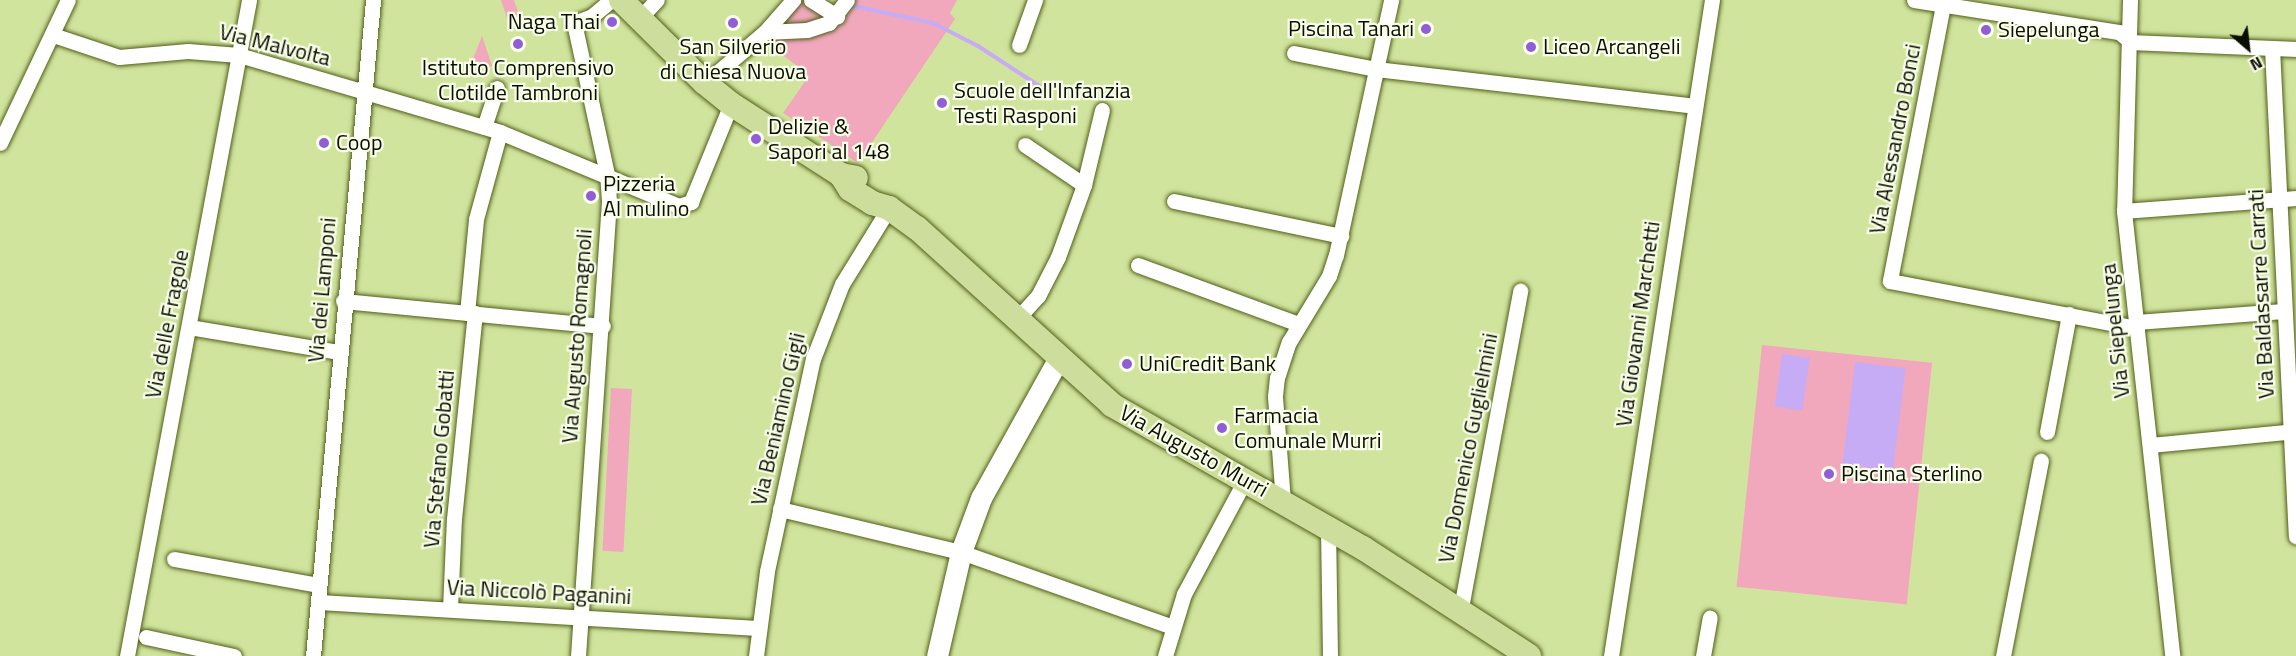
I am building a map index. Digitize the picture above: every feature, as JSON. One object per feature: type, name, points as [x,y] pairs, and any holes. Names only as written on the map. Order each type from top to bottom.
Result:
[{"type":"main road","name":"Via Augusto Murri","points":[[621,0],[705,83],[731,104],[841,175],[858,178],[879,192],[889,208],[938,246],[1112,405],[1328,528],[1529,656]]},
{"type":"street","points":[[0,143],[68,0]]},
{"type":"street","name":"Via delle Fragole","points":[[127,656],[249,0]]},
{"type":"street","name":"Via dei Lamponi","points":[[313,656],[338,352],[373,0]]},
{"type":"street","name":"Via Augusto Romagnoli","points":[[578,656],[579,616],[603,326],[607,174],[574,23],[592,16],[611,0]]},
{"type":"street","points":[[639,19],[657,0]]},
{"type":"street","points":[[705,83],[765,32],[793,0]]},
{"type":"street","points":[[811,0],[837,16]]},
{"type":"street","points":[[765,32],[807,30],[837,16],[847,0]]},
{"type":"street","points":[[1019,45],[1035,0]]},
{"type":"street","points":[[1283,501],[1275,387],[1298,324],[1329,276],[1341,236],[1391,0]]},
{"type":"street","name":"Via Giovanni Marchetti","points":[[1611,656],[1712,0]]},
{"type":"street","points":[[1914,0],[2119,32],[2131,42],[2296,49]]},
{"type":"street","name":"Via Siepelunga","points":[[2130,0],[2131,42],[2124,211],[2172,656]]},
{"type":"street","name":"Via Alessandro Bonci","points":[[1943,5],[1890,281],[2069,315]]},
{"type":"street","name":"Via Malvolta","points":[[53,35],[119,57],[196,51],[239,55],[500,132],[607,174],[657,199],[685,206],[691,202],[731,104]]},
{"type":"street","name":"Via Baldassarre Carrati","points":[[2272,48],[2283,311],[2294,431],[2296,536]]},
{"type":"street","points":[[1294,53],[1376,69],[1694,106]]},
{"type":"street","points":[[484,127],[497,88]]},
{"type":"street","points":[[1017,319],[1038,296],[1059,257],[1084,185],[1102,111]]},
{"type":"street","name":"Via Stefano Gobatti","points":[[450,609],[454,519],[471,313],[476,219],[500,132]]},
{"type":"street","points":[[1025,145],[1084,185]]},
{"type":"street","points":[[2124,211],[2296,198]]},
{"type":"street","points":[[1174,201],[1341,236]]},
{"type":"street","name":"Via Beniamino Gigli","points":[[756,656],[758,628],[780,509],[804,393],[825,320],[842,284],[889,208]]},
{"type":"street","points":[[1138,265],[1298,324]]},
{"type":"street","name":"Via Domenico Guglielmini","points":[[1460,613],[1520,291]]},
{"type":"street","points":[[343,301],[603,326]]},
{"type":"street","points":[[2047,432],[2069,315],[2137,325],[2283,311]]},
{"type":"street","points":[[189,327],[338,352]]},
{"type":"street","points":[[937,656],[961,552],[996,468],[1059,358]]},
{"type":"street","points":[[2150,445],[2294,431]]},
{"type":"street","points":[[2003,656],[2041,461]]},
{"type":"street","points":[[1165,656],[1173,627],[1204,553],[1245,480]]},
{"type":"street","points":[[780,509],[961,552],[1173,627]]},
{"type":"street","points":[[1328,528],[1330,656]]},
{"type":"street","points":[[174,559],[319,585]]},
{"type":"street","name":"Via Niccolò Paganini","points":[[318,602],[758,628]]},
{"type":"street","points":[[1703,656],[1710,618]]},
{"type":"street","points":[[146,637],[234,656]]},
{"type":"shaded area","points":[[501,0],[514,0],[520,17],[508,21]]},
{"type":"shaded area","points":[[799,0],[815,6],[830,17],[817,23],[779,23]]},
{"type":"shaded area","points":[[855,0],[957,0],[950,13],[955,19],[858,163],[783,113],[806,80],[804,71],[761,39],[827,31],[846,17]]},
{"type":"shaded area","points":[[482,36],[492,66],[469,69]]},
{"type":"shaded area","name":"Piscina Sterlino","points":[[1762,345],[1932,363],[1907,605],[1737,587]]},
{"type":"shaded area","points":[[1782,354],[1810,358],[1802,410],[1775,406]]},
{"type":"shaded area","points":[[1855,362],[1906,368],[1893,470],[1842,464]]},
{"type":"shaded area","points":[[611,388],[632,389],[623,552],[602,551]]},
{"type":"waterway","points":[[853,6],[933,23],[978,46],[1041,87]]},
{"type":"place","name":"Naga Thai","points":[[612,22]]},
{"type":"place","name":"San Silverio di Chiesa Nuova","points":[[733,23]]},
{"type":"place","name":"Piscina Tanari","points":[[1426,29]]},
{"type":"place","name":"Siepelunga","points":[[1986,30]]},
{"type":"place","name":"Istituto Comprensivo Clotilde Tambroni","points":[[518,44]]},
{"type":"place","name":"Liceo Arcangeli","points":[[1531,47]]},
{"type":"place","name":"Scuole dell'Infanzia Testi Rasponi","points":[[942,103]]},
{"type":"place","name":"Delizie & Sapori al 148","points":[[756,139]]},
{"type":"place","name":"Coop","points":[[324,143]]},
{"type":"place","name":"Pizzeria Al mulino","points":[[591,196]]},
{"type":"place","name":"UniCredit Bank","points":[[1127,364]]},
{"type":"place","name":"Farmacia Comunale Murri","points":[[1222,428]]},
{"type":"place","name":"Piscina Sterlino","points":[[1829,474]]}]
